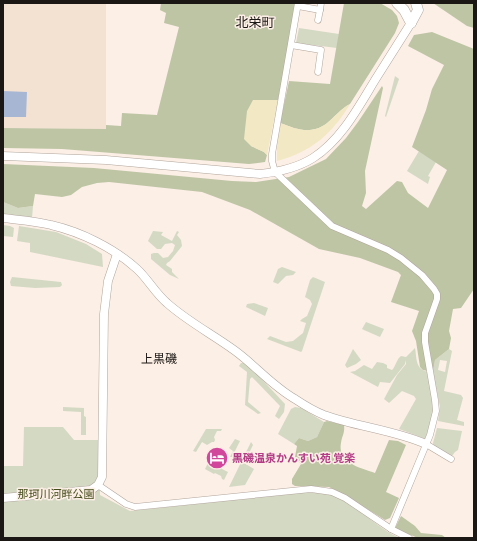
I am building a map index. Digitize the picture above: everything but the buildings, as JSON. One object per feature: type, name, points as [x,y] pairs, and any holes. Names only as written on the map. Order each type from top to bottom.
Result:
[{"type":"main road","points":[[397,3],[404,10],[411,23]]},
{"type":"main road","points":[[411,23],[418,10],[416,3]]},
{"type":"street","points":[[318,20],[321,3]]},
{"type":"street","points":[[320,10],[298,4],[272,154],[275,172],[332,226],[388,250],[401,258],[422,275],[437,294],[437,299],[425,333],[425,342],[436,411],[432,430],[391,530]]},
{"type":"street","points":[[3,156],[99,160],[260,174],[296,167],[313,158],[338,136],[358,109],[411,23]]},
{"type":"street","points":[[291,45],[321,50],[318,72]]},
{"type":"street","points":[[3,218],[49,224],[83,236],[116,254],[138,271],[160,296],[174,309],[234,350],[261,371],[281,390],[294,399],[325,415],[400,434],[426,444],[451,459]]},
{"type":"street","points":[[3,498],[91,490],[98,485],[102,477],[105,298],[108,281],[116,254]]},
{"type":"street","points":[[98,485],[126,504],[135,507],[311,489],[332,492],[345,498],[391,530],[408,538]]},
{"type":"shaded area","points":[[3,3],[106,3],[106,129],[3,128]]},
{"type":"green space","points":[[161,3],[297,3],[278,100],[253,100],[251,146],[267,155],[265,162],[249,164],[62,149],[3,148],[3,128],[106,129],[106,125],[121,126],[122,113],[157,115],[179,27],[164,23],[166,13],[160,10]]},
{"type":"green space","points":[[344,3],[380,3],[392,10],[397,16],[399,23],[395,33],[350,104],[343,108],[326,124],[314,129],[303,130],[280,123],[289,81],[330,84]]},
{"type":"green space","points":[[433,3],[474,3],[474,28],[467,26]]},
{"type":"green space","points":[[299,28],[339,34],[337,48],[296,43]]},
{"type":"green space","points":[[432,32],[474,49],[474,289],[461,308],[453,309],[449,331],[451,338],[449,349],[435,360],[433,372],[423,370],[420,367],[416,341],[412,331],[419,311],[391,302],[401,275],[398,272],[360,258],[319,249],[250,210],[202,192],[109,182],[97,183],[82,187],[71,195],[62,197],[35,194],[33,206],[18,208],[3,202],[3,164],[94,168],[232,181],[256,182],[289,177],[326,159],[346,138],[382,86],[383,88],[365,171],[366,193],[362,206],[366,209],[397,181],[402,182],[408,193],[428,208],[447,170],[412,147],[432,89],[444,65],[408,46],[414,35]]},
{"type":"green space","points":[[395,76],[399,79],[386,117],[385,116]]},
{"type":"green space","points":[[419,151],[436,162],[428,176],[430,177],[428,184],[407,171]]},
{"type":"green space","points":[[3,202],[18,208],[33,206],[32,218],[3,214]]},
{"type":"green space","points":[[3,225],[14,228],[13,237],[3,236]]},
{"type":"green space","points":[[19,226],[56,232],[86,244],[102,254],[103,267],[30,252],[30,243],[17,241]]},
{"type":"green space","points":[[153,231],[163,232],[161,235],[172,241],[177,231],[179,232],[177,235],[181,240],[182,246],[166,265],[172,269],[172,272],[179,279],[170,275],[151,259],[151,254],[154,253],[158,253],[163,258],[168,257],[173,251],[175,245],[172,243],[165,244],[161,249],[157,249],[148,241]]},
{"type":"green space","points":[[282,267],[296,272],[293,275],[286,276],[278,284],[273,282],[278,269]]},
{"type":"green space","points":[[12,277],[61,282],[62,285],[60,287],[35,288],[11,286],[10,282]]},
{"type":"green space","points":[[313,277],[325,282],[302,351],[301,352],[267,339],[270,336],[286,342],[293,341],[303,333],[306,323],[300,321],[307,316],[312,304],[310,300],[305,297],[310,280]]},
{"type":"green space","points":[[254,303],[268,308],[265,316],[246,307],[247,304]]},
{"type":"green space","points":[[366,322],[384,329],[380,337],[362,329]]},
{"type":"green space","points":[[415,348],[417,363],[421,369],[428,372],[433,396],[432,420],[426,439],[399,429],[416,399],[414,396],[402,391],[389,403],[384,399],[397,375],[406,364],[406,360],[405,364],[390,383],[380,382],[378,387],[350,372],[355,371],[364,365],[372,369],[377,362],[387,365],[387,368],[392,370],[401,356],[406,357]]},
{"type":"green space","points":[[353,349],[361,360],[347,368],[345,365]]},
{"type":"green space","points":[[449,349],[452,351],[444,391],[461,395],[463,398],[457,420],[464,422],[464,426],[438,421],[440,407],[433,372],[435,360]],"holes":[[[440,360],[447,361],[445,372],[438,370]]]},
{"type":"green space","points":[[241,363],[244,363],[255,372],[285,404],[284,412],[279,419],[275,416],[280,406],[252,377],[250,379],[248,402],[261,413],[258,414],[245,405],[247,372],[239,366]]},
{"type":"green space","points":[[63,407],[84,408],[84,416],[86,417],[86,435],[81,435],[81,412],[63,411]]},
{"type":"green space","points":[[295,407],[301,408],[324,422],[317,437],[308,441],[299,438],[294,444],[278,434],[291,409]]},
{"type":"green space","points":[[327,421],[344,425],[341,450],[346,460],[357,467],[375,473],[389,440],[398,441],[406,445],[386,492],[399,498],[390,518],[385,520],[329,487],[295,486],[292,484],[292,479],[301,464],[295,457],[297,446],[294,444],[299,438],[308,441],[317,437],[324,422]]},
{"type":"green space","name":"那珂川河畔公園","points":[[24,427],[63,427],[74,440],[98,440],[100,495],[130,511],[307,492],[324,493],[338,497],[347,502],[382,528],[400,538],[3,538],[3,466],[23,466]]},
{"type":"green space","points":[[437,428],[462,431],[458,450],[452,456],[434,446],[433,443]]},
{"type":"green space","points":[[206,429],[222,429],[221,431],[217,431],[214,437],[214,442],[207,445],[202,442],[196,452],[193,451]]},
{"type":"green space","points":[[235,439],[240,441],[232,457],[230,457],[233,451],[229,448]]},
{"type":"green space","points":[[251,442],[253,445],[244,463],[254,469],[245,485],[229,487]]},
{"type":"green space","points":[[226,452],[228,453],[222,469],[228,472],[224,480],[221,476],[205,469],[208,463],[218,468]]},
{"type":"green space","points":[[401,516],[415,526],[421,533],[442,535],[446,538],[418,538],[396,529]]},
{"type":"sand","points":[[253,100],[278,100],[267,155],[251,146],[244,139],[247,111]]},
{"type":"sand","points":[[350,104],[336,124],[320,140],[300,153],[277,161],[280,123],[297,129],[314,129],[326,124],[343,108]]},
{"type":"water","points":[[3,91],[27,92],[26,117],[3,117]]},
{"type":"place","name":"黒磯温泉かんすい苑 覚楽","points":[[217,458]]},
{"type":"district","name":"北栄町","points":[[255,22]]},
{"type":"district","name":"上黒磯","points":[[159,359]]}]
